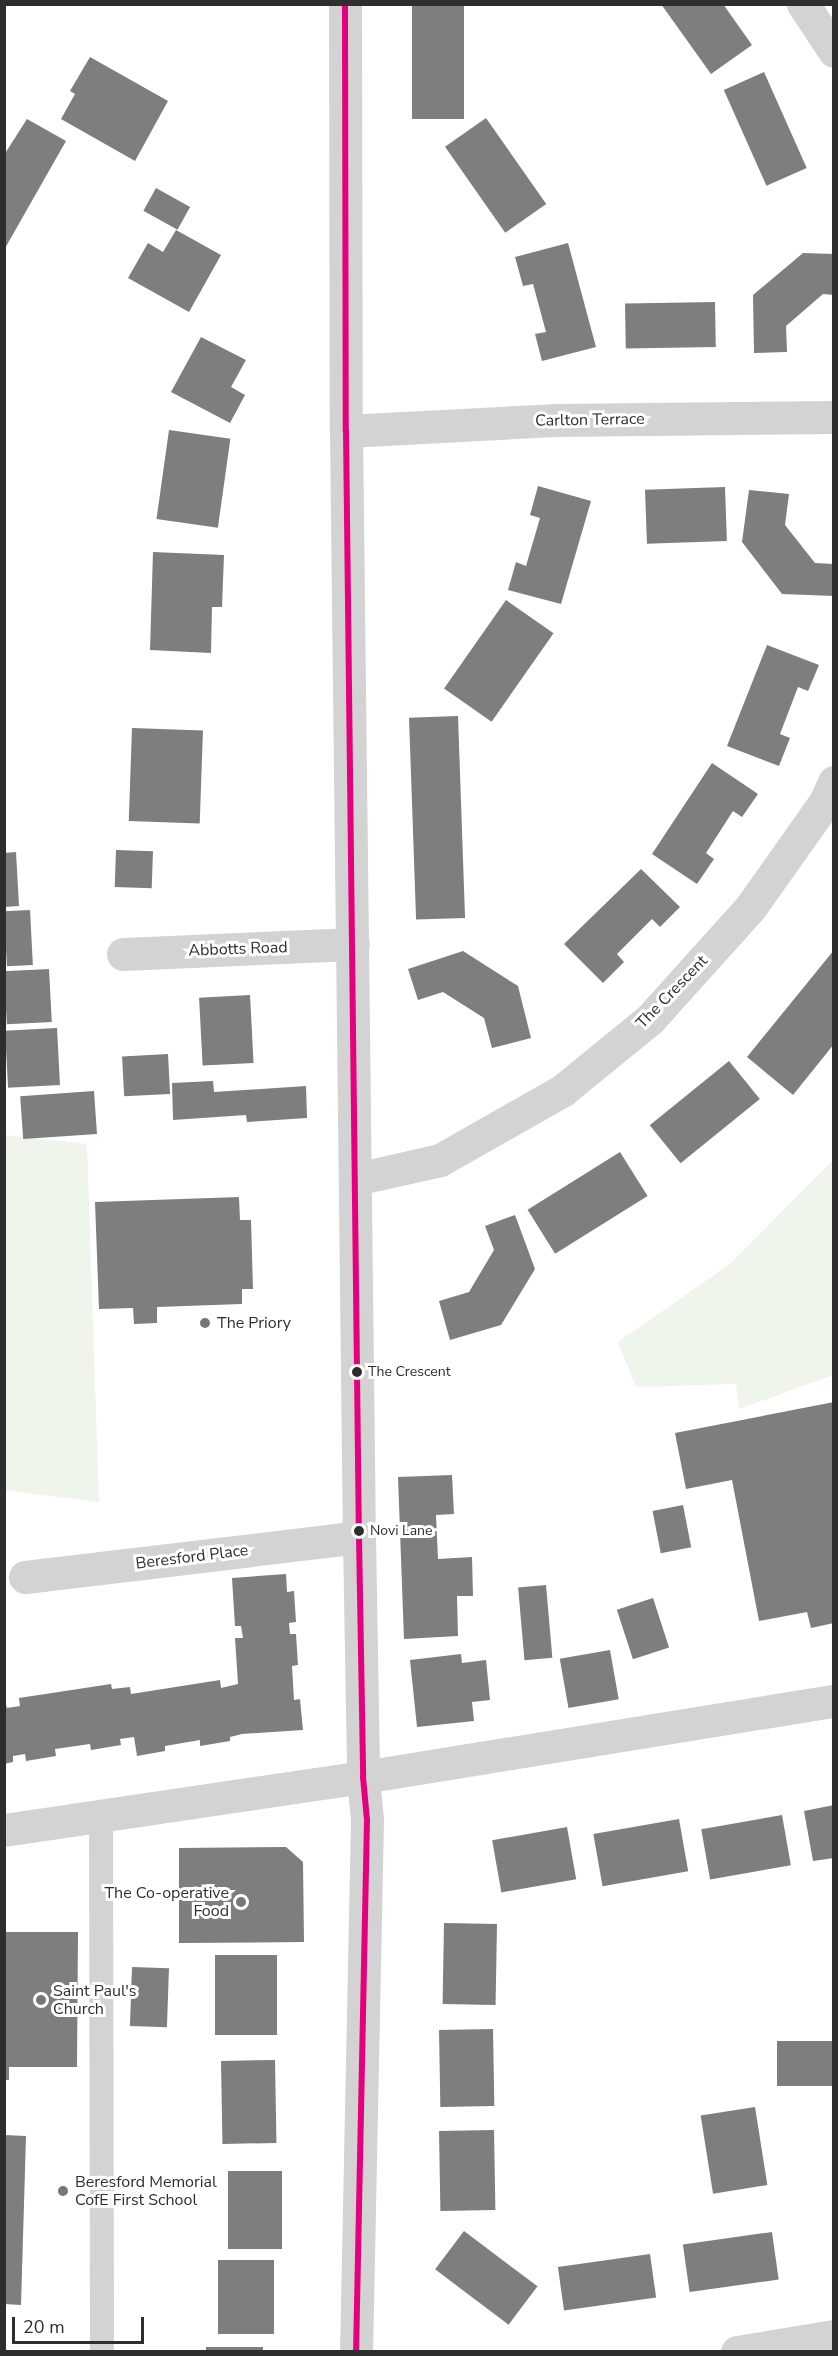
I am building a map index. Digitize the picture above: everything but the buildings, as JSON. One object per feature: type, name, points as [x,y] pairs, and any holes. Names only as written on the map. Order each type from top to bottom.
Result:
[{"type":"street","points":[[345,4],[346,431],[359,1537],[363,1777],[367,1820],[356,2352]]},
{"type":"street","points":[[803,4],[834,51]]},
{"type":"street","name":"Carlton Terrace","points":[[346,431],[554,420],[834,417]]},
{"type":"street","name":"The Crescent","points":[[356,1179],[440,1160],[563,1090],[640,1026],[750,908],[825,802],[834,782]]},
{"type":"street","name":"Abbotts Road","points":[[123,954],[352,944]]},
{"type":"street","name":"Beresford Place","points":[[25,1577],[359,1537]]},
{"type":"street","points":[[4,1830],[363,1777],[834,1701]]},
{"type":"street","points":[[737,2352],[834,2336]]},
{"type":"lane","points":[[101,1815],[102,2352]]},
{"type":"shaded area","points":[[5,1135],[87,1144],[99,1502],[5,1490]]},
{"type":"shaded area","points":[[833,1160],[833,1375],[739,1409],[736,1384],[636,1387],[618,1342],[730,1264]]},
{"type":"transit line","points":[[345,4],[346,431],[359,1537],[363,1777],[367,1820],[356,2352]]},
{"type":"place","name":"The Priory","points":[[205,1323]]},
{"type":"place","name":"The Crescent","points":[[357,1372]]},
{"type":"place","name":"Novi Lane","points":[[359,1531]]},
{"type":"place","name":"The Co-operative Food","points":[[241,1902]]},
{"type":"place","name":"Saint Paul's Church","points":[[41,2000]]},
{"type":"place","name":"Beresford Memorial CofE First School","points":[[63,2191]]}]
